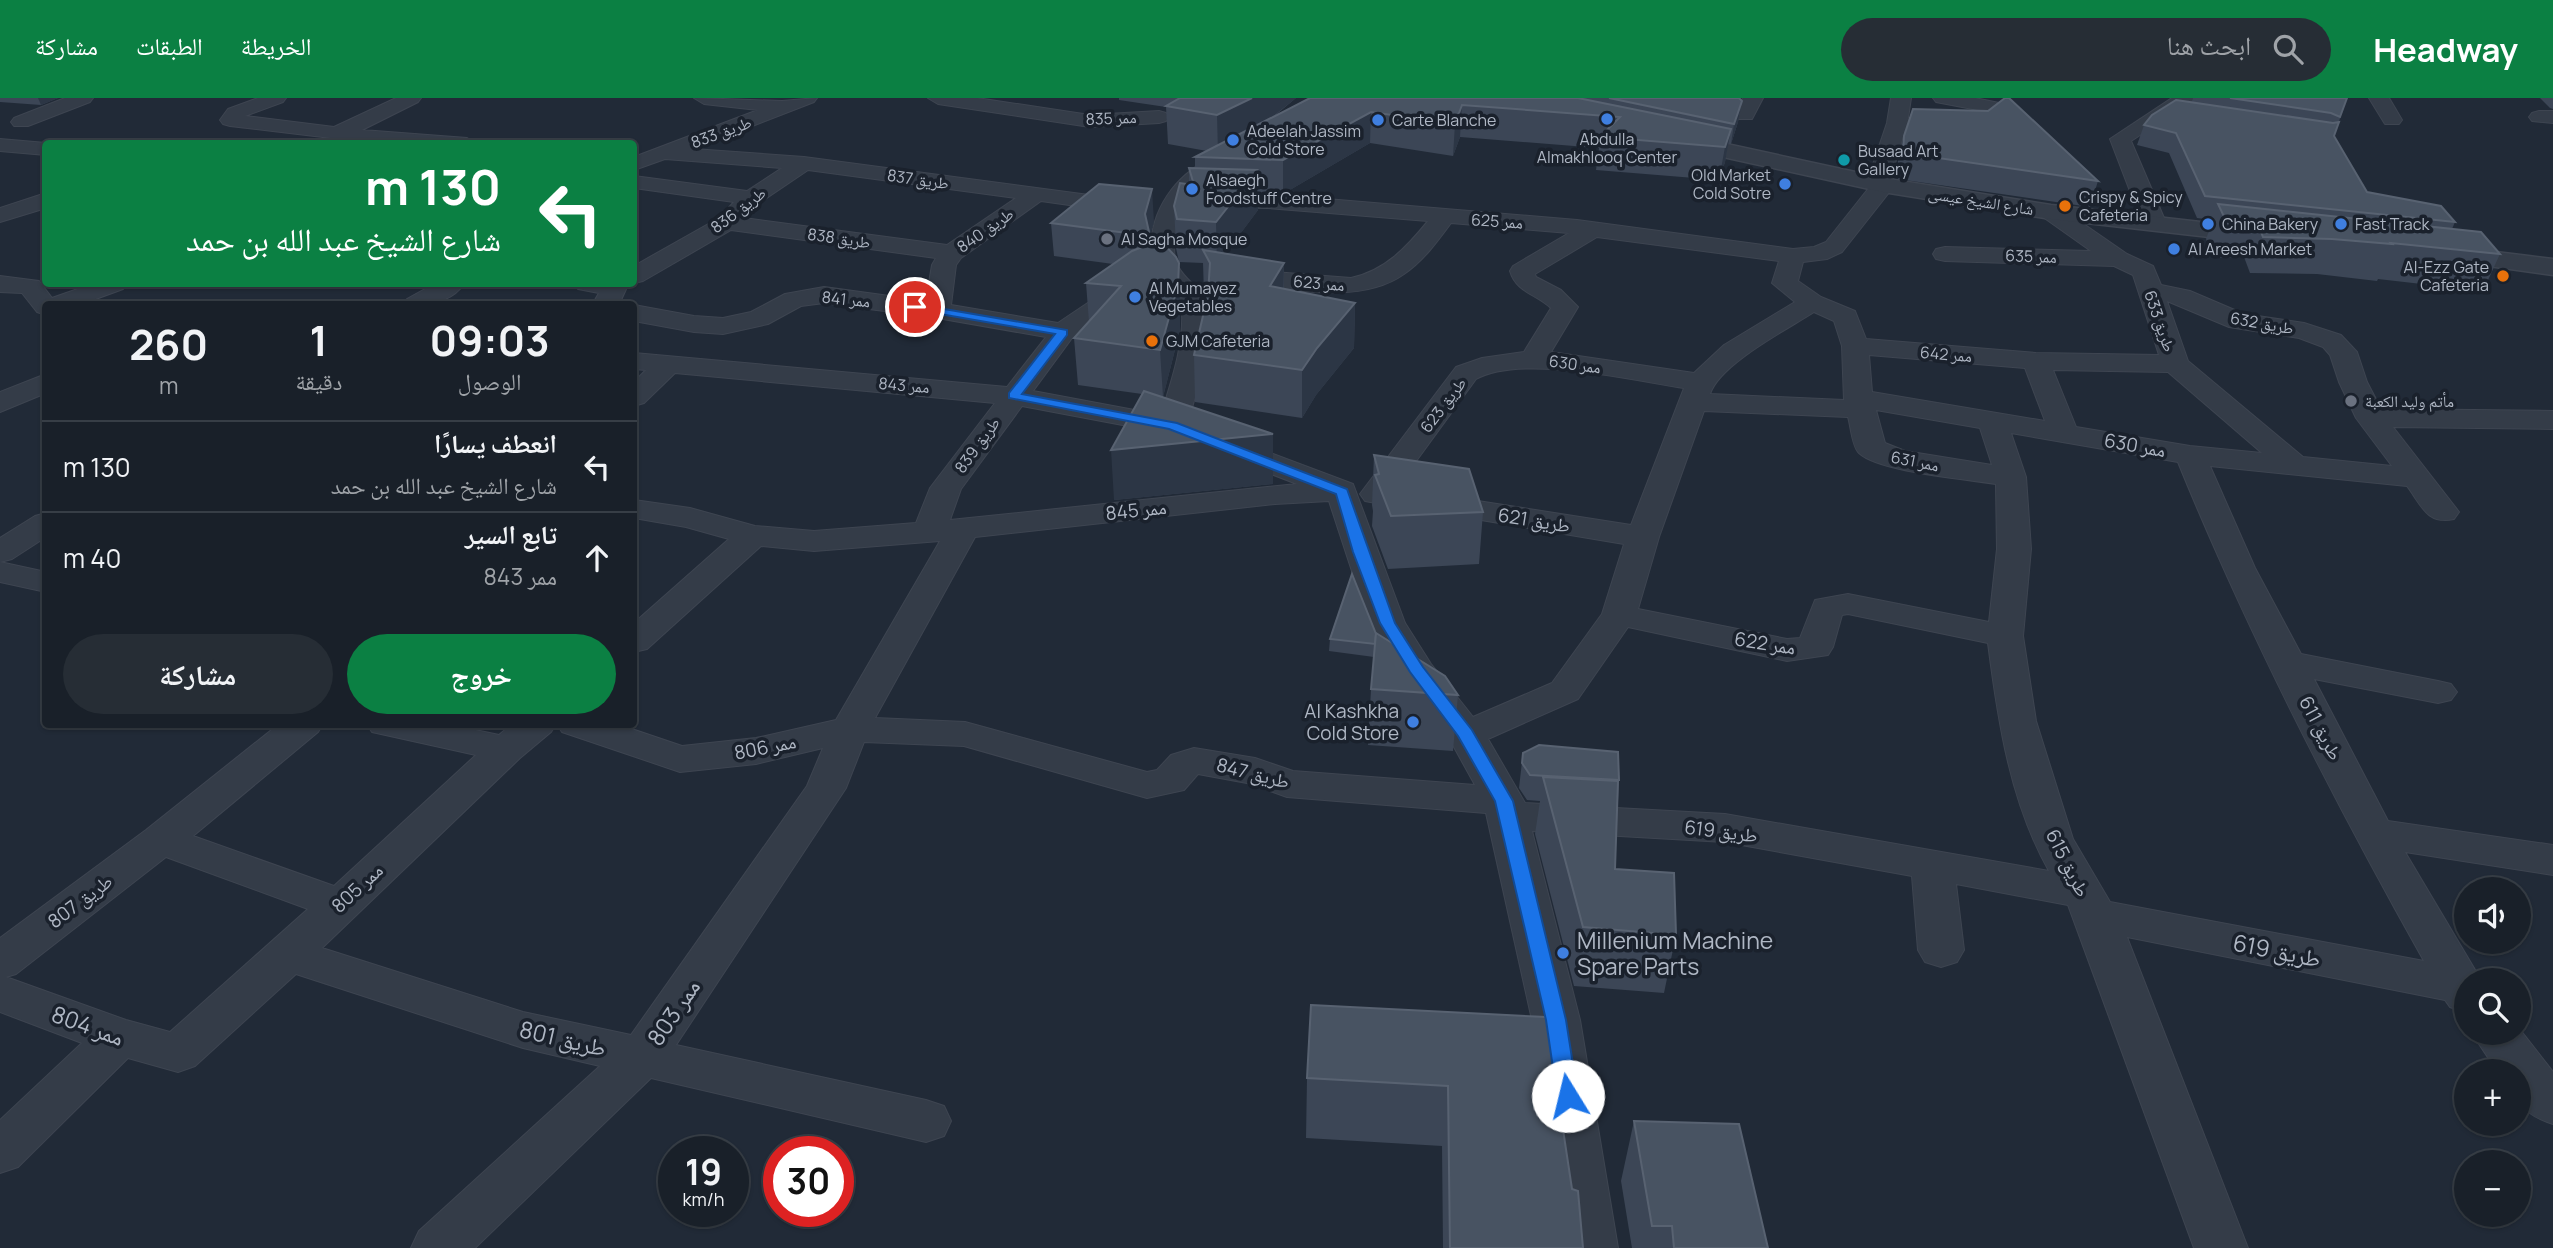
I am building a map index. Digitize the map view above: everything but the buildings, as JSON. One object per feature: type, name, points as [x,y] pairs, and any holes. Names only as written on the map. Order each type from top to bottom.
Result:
[{"type":"street","points":[[16,113],[57,108],[83,98]]},
{"type":"street","points":[[268,98],[275,98]]},
{"type":"street","points":[[275,98],[235,113],[230,120],[301,131],[415,140]]},
{"type":"street","points":[[337,134],[411,98]]},
{"type":"street","points":[[704,98],[788,107]]},
{"type":"street","name":"طريق 833","points":[[637,163],[807,98]]},
{"type":"street","name":"ممر 835","points":[[938,98],[1090,121],[1159,117]]},
{"type":"street","points":[[1846,317],[1812,302],[1785,283],[1805,255],[1834,247],[1880,185],[1901,98]]},
{"type":"street","points":[[1897,123],[1975,128],[1982,125],[1997,108],[1967,100],[1943,98]]},
{"type":"street","points":[[2379,98],[2392,120]]},
{"type":"street","points":[[2155,225],[2139,189],[2131,159],[2120,139],[2168,111],[2190,106]]},
{"type":"street","points":[[283,140],[301,131]]},
{"type":"street","name":"شارع الشيخ عيسى","points":[[1652,135],[1880,185],[2051,212],[2287,239]]},
{"type":"street","points":[[1172,426],[1194,339],[1196,307],[1185,288],[1167,270],[1161,247],[1173,205],[1189,180],[1264,141]]},
{"type":"street","points":[[0,145],[42,149]]},
{"type":"street","name":"طريق 837","points":[[663,153],[804,163],[1034,195],[1173,205]]},
{"type":"street","name":"طريق 836","points":[[637,278],[727,223],[751,198],[804,163]]},
{"type":"street","points":[[637,182],[751,198]]},
{"type":"street","name":"طريق 840","points":[[937,310],[944,265],[952,253],[1034,195]]},
{"type":"street","points":[[0,215],[42,201]]},
{"type":"street","name":"ممر 625","points":[[1173,205],[1268,201],[1592,230],[1805,255]]},
{"type":"street","name":"طريق 633","points":[[2051,212],[2118,259],[2144,271],[2175,364],[2296,467]]},
{"type":"street","name":"ممر 623","points":[[1167,270],[1351,286],[1369,284],[1383,279],[1415,253],[1444,217]]},
{"type":"street","points":[[0,222],[17,228],[0,235]]},
{"type":"street","name":"طريق 838","points":[[727,223],[952,253]]},
{"type":"street","points":[[1534,358],[1564,307],[1552,295],[1525,281],[1522,271],[1592,230]]},
{"type":"street","points":[[2423,251],[2553,267]]},
{"type":"street","name":"ممر 635","points":[[1945,254],[2118,259]]},
{"type":"street","name":"طريق 839","points":[[929,532],[946,488],[1063,332],[1124,288],[1167,270]]},
{"type":"street","points":[[0,284],[38,283]]},
{"type":"street","points":[[0,302],[38,283]]},
{"type":"street","points":[[38,283],[44,301]]},
{"type":"street","points":[[68,301],[106,287]]},
{"type":"street","points":[[421,301],[446,287]]},
{"type":"street","name":"طريق 632","points":[[2149,290],[2181,296],[2238,321],[2321,335],[2343,352],[2353,382]]},
{"type":"street","name":"ممر 841","points":[[637,314],[694,324],[740,324],[806,296],[824,295],[937,310],[1063,332]]},
{"type":"street","points":[[1466,734],[1565,691],[1619,615],[1643,537],[1696,392],[1734,351],[1812,302]]},
{"type":"street","name":"ممر 631","points":[[1846,317],[1855,346],[1860,404],[1871,448],[1880,454],[1898,459],[2011,477]]},
{"type":"street","points":[[637,392],[653,363],[694,324]]},
{"type":"street","name":"ممر 642","points":[[1855,346],[2036,361],[2175,364]]},
{"type":"street","name":"ممر 630","points":[[1534,358],[1696,392],[1860,404],[1992,421],[2190,455],[2415,478]]},
{"type":"street","name":"طريق 623","points":[[1359,493],[1466,373],[1478,366],[1520,364],[1534,358]]},
{"type":"street","points":[[2036,361],[2064,433]]},
{"type":"street","name":"ممر 843","points":[[653,363],[1014,396],[1172,426],[1359,493]]},
{"type":"street","points":[[2353,382],[2371,418],[2443,512]]},
{"type":"street","points":[[0,403],[42,384]]},
{"type":"street","points":[[2371,418],[2553,420]]},
{"type":"street","name":"طريق 615","points":[[1992,421],[2011,477],[2014,549],[2005,636],[2017,721],[2052,839],[2089,903],[2221,1248]]},
{"type":"street","name":"طريق 611","points":[[2190,455],[2238,568],[2373,833],[2454,976]]},
{"type":"street","points":[[1359,493],[1361,552],[1387,623],[1416,669],[1466,734],[1506,808],[1556,1020],[1591,1248]]},
{"type":"street","name":"ممر 845","points":[[637,509],[690,518],[753,536],[814,541],[929,532],[1275,495],[1359,493]]},
{"type":"street","name":"طريق 621","points":[[1359,493],[1643,537]]},
{"type":"street","points":[[0,552],[42,526]]},
{"type":"street","name":"ممر 803","points":[[438,1248],[643,1056],[826,788],[849,729],[963,528]]},
{"type":"street","points":[[637,638],[753,536]]},
{"type":"street","points":[[0,572],[42,581]]},
{"type":"street","name":"ممر 622","points":[[1619,615],[1787,650],[1815,647],[1827,607],[1833,604],[1848,604],[2005,636]]},
{"type":"street","points":[[2286,662],[2438,692]]},
{"type":"street","name":"طريق 807","points":[[0,961],[161,840],[299,728]]},
{"type":"street","points":[[428,728],[521,737]]},
{"type":"street","name":"ممر 806","points":[[588,728],[680,759],[756,751],[849,729]]},
{"type":"street","name":"طريق 847","points":[[849,729],[965,734],[1147,785],[1170,781],[1185,764],[1194,761],[1255,771],[1287,784],[1506,808]]},
{"type":"street","name":"ممر 805","points":[[178,1053],[521,737]]},
{"type":"street","name":"طريق 619","points":[[1506,808],[1725,828],[1933,867],[2454,988]]},
{"type":"street","points":[[2373,833],[2553,860]]},
{"type":"street","points":[[161,840],[339,904]]},
{"type":"street","points":[[1933,867],[1941,950]]},
{"type":"street","name":"طريق 801","points":[[288,954],[523,1030],[926,1121]]},
{"type":"street","name":"ممر 804","points":[[0,993],[119,1037],[178,1053]]},
{"type":"street","points":[[0,1152],[119,1037]]},
{"type":"street","points":[[2504,1045],[2541,1093],[2553,1104]]},
{"type":"place","name":"Abdulla Almakhlooq Center","points":[[1607,119]]},
{"type":"place","name":"Carte Blanche","points":[[1378,120]]},
{"type":"place","name":"Adeelah Jassim Cold Store","points":[[1233,140]]},
{"type":"place","name":"Busaad Art Gallery","points":[[1844,160]]},
{"type":"place","name":"Old Market Cold Sotre","points":[[1785,184]]},
{"type":"place","name":"Alsaegh Foodstuff Centre","points":[[1192,189]]},
{"type":"place","name":"Crispy & Spicy Cafeteria","points":[[2065,206]]},
{"type":"place","name":"China Bakery","points":[[2208,224]]},
{"type":"place","name":"Fast Track","points":[[2341,224]]},
{"type":"place","name":"Al Sagha Mosque","points":[[1107,239]]},
{"type":"place","name":"Al Areesh Market","points":[[2174,249]]},
{"type":"place","name":"Al-Ezz Gate Cafeteria","points":[[2503,276]]},
{"type":"place","name":"Al Mumayez Vegetables","points":[[1135,297]]},
{"type":"place","name":"GJM Cafeteria","points":[[1152,341]]},
{"type":"place","name":"مأتم وليد الكعبة","points":[[2351,401]]},
{"type":"place","name":"Al Kashkha Cold Store","points":[[1413,722]]},
{"type":"place","name":"Millenium Machine Spare Parts","points":[[1563,953]]},
{"type":"route","points":[[915,307],[1063,332],[1014,396],[1172,426],[1342,491],[1387,623],[1416,669],[1466,734],[1504,801],[1556,1020],[1568,1096]]}]
